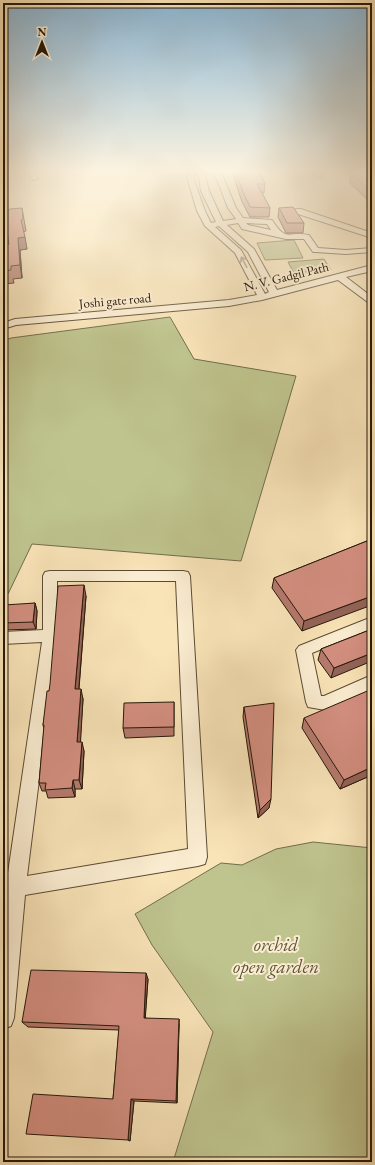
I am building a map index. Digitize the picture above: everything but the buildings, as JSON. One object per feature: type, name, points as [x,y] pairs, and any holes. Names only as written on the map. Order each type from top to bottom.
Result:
[{"type":"street","points":[[210,226],[238,252],[262,297]]},
{"type":"street","points":[[224,226],[251,251],[274,294]]},
{"type":"street","points":[[272,226],[277,234],[286,237],[306,237],[316,250],[346,252],[372,250]]},
{"type":"street","points":[[342,226],[372,236]]},
{"type":"street","name":"N. V. Gadgil Path","points":[[230,303],[262,297],[372,268]]},
{"type":"street","points":[[340,277],[372,301]]},
{"type":"street","name":"Joshi gate road","points":[[3,326],[15,322],[230,303]]},
{"type":"street","points":[[3,1018],[9,883],[50,636],[50,576],[183,576],[198,857],[9,883]]},
{"type":"street","points":[[372,623],[304,650],[314,702],[325,703],[372,682]]},
{"type":"street","points":[[3,638],[50,636]]},
{"type":"green space","points":[[294,240],[303,258],[265,260],[257,243]]},
{"type":"green space","points":[[324,259],[331,270],[294,273],[288,262]]},
{"type":"green space","points":[[170,317],[194,359],[296,376],[241,561],[32,544],[8,594],[3,595],[3,341],[11,338]]},
{"type":"green space","name":"orchid open garden","points":[[313,842],[372,848],[372,1162],[173,1162],[213,1032],[152,945],[135,914],[221,863],[242,865],[276,849]]}]
